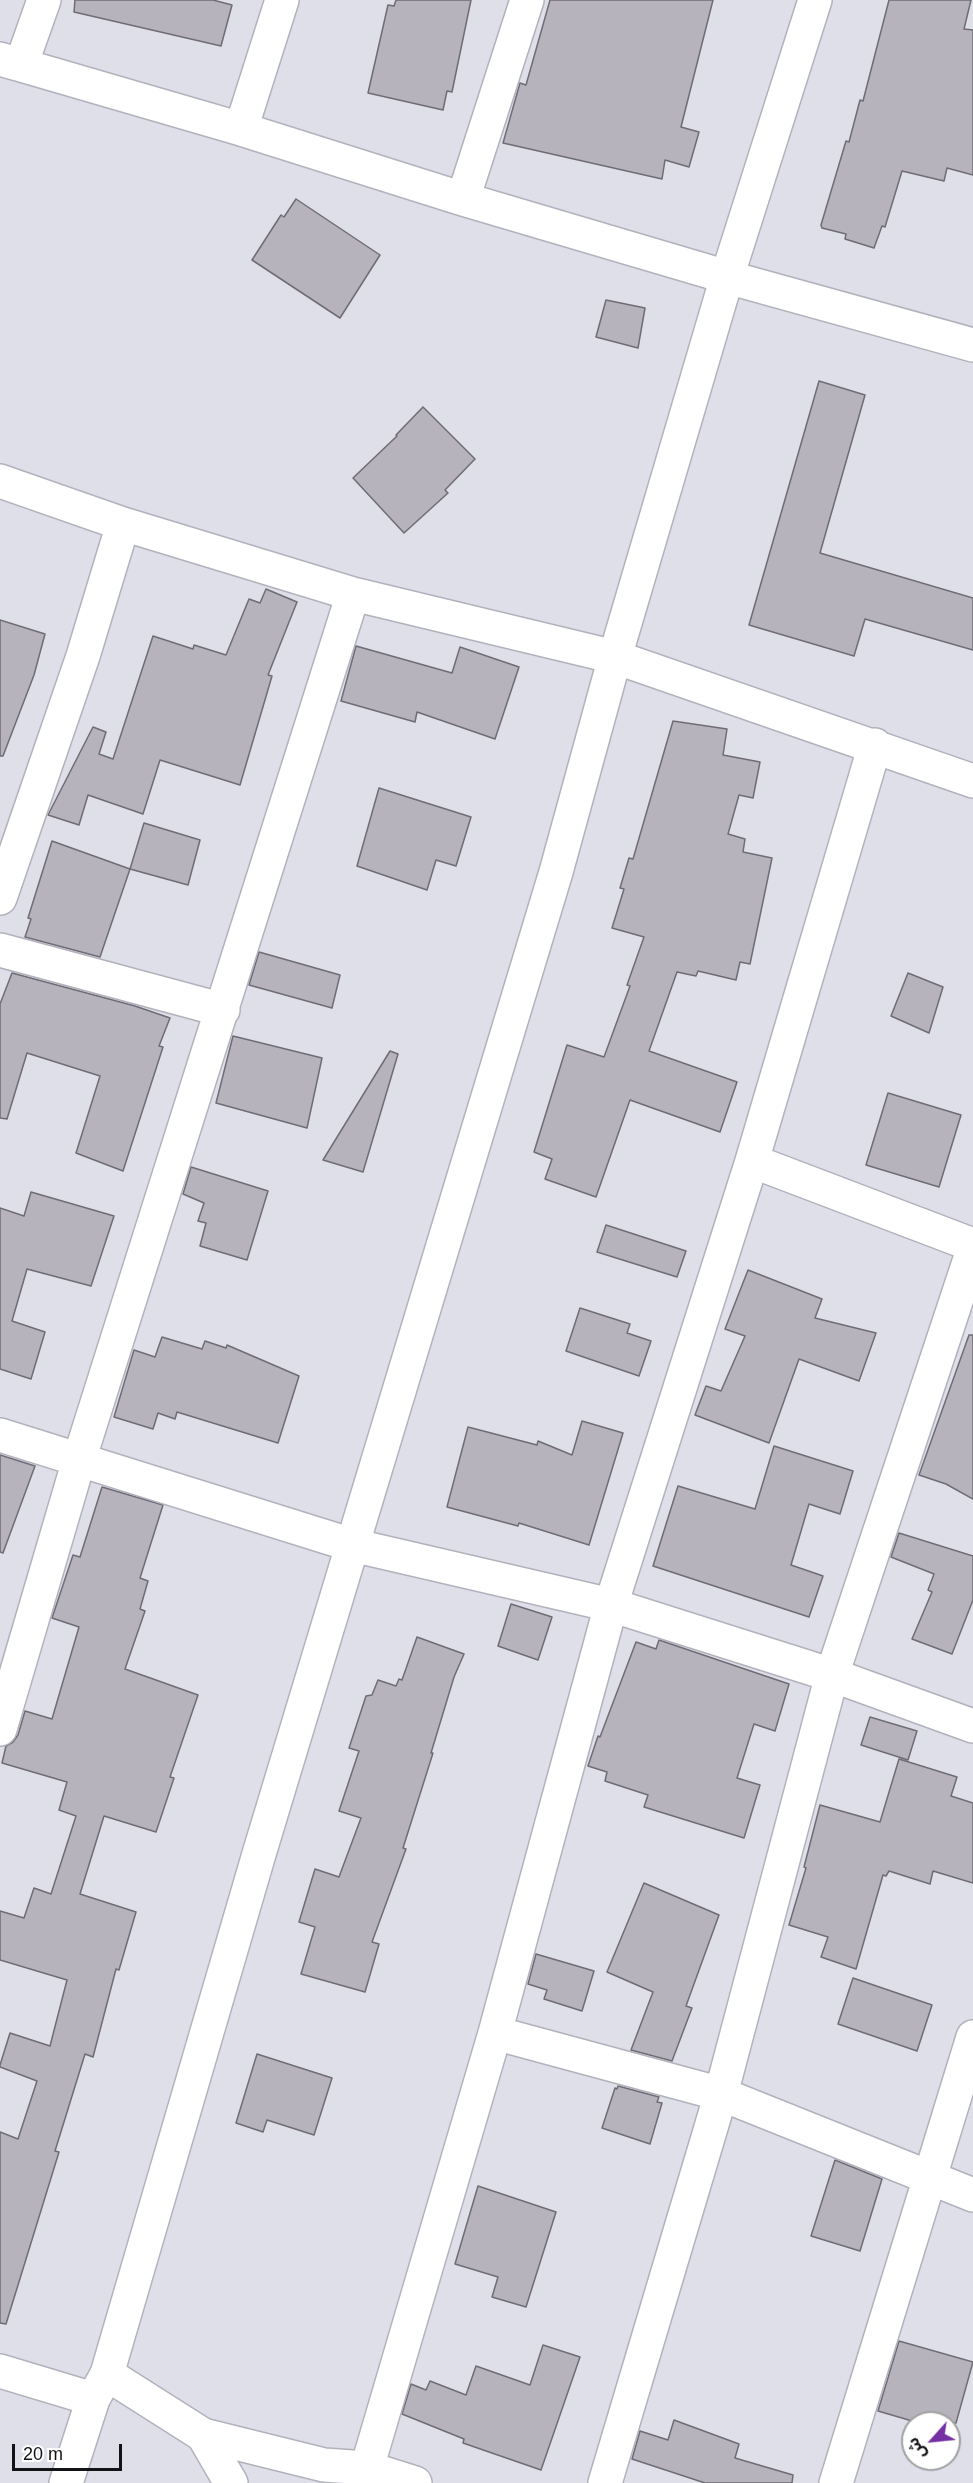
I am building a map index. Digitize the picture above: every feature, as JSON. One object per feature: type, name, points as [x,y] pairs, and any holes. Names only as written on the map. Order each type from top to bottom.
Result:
[{"type":"street","points":[[44,0],[11,62],[241,129],[463,199],[727,277],[973,345]]},
{"type":"street","points":[[241,129],[282,0]]},
{"type":"street","points":[[463,199],[526,0]]},
{"type":"street","points":[[66,2483],[100,2386],[546,906],[615,657],[727,277],[814,0]]},
{"type":"street","points":[[0,482],[123,524],[353,594],[615,657],[875,745],[973,781]]},
{"type":"street","points":[[0,898],[83,656],[123,524]]},
{"type":"street","points":[[0,1729],[79,1460],[353,594]]},
{"type":"street","points":[[368,2469],[495,2033],[611,1605],[752,1161],[875,745]]},
{"type":"street","points":[[0,950],[223,1010]]},
{"type":"street","points":[[752,1161],[973,1245]]},
{"type":"street","points":[[605,2483],[721,2094],[832,1675],[973,1250]]},
{"type":"street","points":[[0,1435],[352,1545],[611,1605],[832,1675],[973,1726]]},
{"type":"street","points":[[495,2033],[721,2094],[973,2195]]},
{"type":"street","points":[[836,2483],[973,2037]]},
{"type":"street","points":[[0,2371],[100,2386],[203,2435],[324,2465],[368,2469],[415,2483]]},
{"type":"street","points":[[203,2435],[231,2483]]},
{"type":"building","points":[[75,0],[213,0],[232,5],[221,46],[74,12]]},
{"type":"building","points":[[396,0],[471,0],[452,92],[447,91],[443,110],[368,93],[388,5],[394,6]]},
{"type":"building","points":[[550,0],[713,0],[681,127],[699,132],[689,167],[665,160],[662,179],[503,143],[520,83],[526,85]]},
{"type":"building","points":[[889,0],[971,0],[964,29],[973,30],[973,175],[947,168],[944,181],[902,171],[885,227],[882,226],[874,248],[845,239],[846,234],[822,228],[821,225],[846,141],[849,142],[860,100],[863,101]]},
{"type":"building","points":[[296,199],[380,255],[340,318],[252,260],[281,215],[284,217]]},
{"type":"building","points":[[606,300],[645,308],[638,348],[596,337]]},
{"type":"building","points":[[819,381],[865,395],[820,553],[973,598],[973,650],[865,619],[854,656],[749,625]]},
{"type":"building","points":[[423,407],[475,459],[445,490],[448,493],[404,533],[353,478],[397,436]]},
{"type":"building","points":[[266,589],[297,602],[268,675],[272,676],[240,785],[160,760],[143,814],[88,795],[79,825],[48,815],[93,727],[106,732],[99,754],[113,759],[153,636],[193,649],[194,645],[226,655],[249,599],[260,603]]},
{"type":"building","points":[[0,620],[45,634],[34,675],[3,756],[0,756]]},
{"type":"building","points":[[356,646],[452,673],[460,647],[519,667],[495,739],[417,712],[415,722],[341,701]]},
{"type":"building","points":[[673,721],[727,729],[723,755],[760,762],[753,798],[739,795],[728,834],[745,839],[743,852],[772,858],[750,964],[740,962],[736,980],[698,971],[696,976],[677,972],[649,1051],[737,1082],[720,1132],[630,1100],[596,1197],[545,1179],[552,1159],[534,1152],[567,1045],[604,1057],[630,986],[627,985],[644,937],[612,928],[624,889],[620,888],[629,858],[633,859]]},
{"type":"building","points":[[379,788],[471,817],[456,866],[436,860],[427,890],[357,866]]},
{"type":"building","points":[[144,823],[200,840],[188,885],[130,869]]},
{"type":"building","points":[[52,841],[130,869],[100,957],[25,937],[31,919],[28,918]]},
{"type":"building","points":[[259,952],[340,975],[332,1008],[249,985]]},
{"type":"building","points":[[12,973],[135,1006],[170,1018],[159,1046],[163,1047],[123,1171],[76,1153],[100,1076],[27,1053],[7,1119],[0,1118],[0,1004]]},
{"type":"building","points":[[908,973],[943,987],[929,1033],[891,1016]]},
{"type":"building","points":[[233,1036],[322,1058],[307,1128],[216,1103]]},
{"type":"building","points":[[390,1051],[398,1054],[363,1172],[323,1160]]},
{"type":"building","points":[[888,1093],[961,1115],[939,1187],[866,1165]]},
{"type":"building","points":[[191,1167],[268,1191],[247,1260],[200,1246],[206,1223],[198,1221],[204,1203],[183,1194]]},
{"type":"building","points":[[31,1192],[114,1216],[91,1286],[27,1269],[12,1321],[45,1332],[31,1379],[0,1369],[0,1208],[24,1216]]},
{"type":"building","points":[[606,1225],[686,1251],[677,1277],[597,1252]]},
{"type":"building","points":[[748,1270],[822,1299],[815,1318],[876,1333],[859,1381],[799,1359],[769,1443],[695,1415],[706,1386],[721,1391],[745,1336],[725,1329]]},
{"type":"building","points":[[580,1308],[630,1324],[627,1333],[651,1341],[639,1376],[566,1351]]},
{"type":"building","points":[[969,1335],[973,1335],[973,1499],[946,1484],[919,1475]]},
{"type":"building","points":[[162,1337],[202,1349],[205,1341],[226,1348],[227,1345],[299,1376],[278,1443],[177,1412],[175,1419],[158,1413],[153,1429],[114,1417],[134,1350],[155,1357]]},
{"type":"building","points":[[582,1421],[623,1433],[589,1545],[519,1523],[518,1526],[447,1507],[468,1427],[537,1445],[538,1441],[572,1455]]},
{"type":"building","points":[[774,1446],[853,1471],[840,1514],[809,1504],[791,1565],[823,1576],[809,1617],[653,1566],[678,1486],[755,1509]]},
{"type":"building","points":[[0,1455],[35,1466],[3,1553],[0,1552]]},
{"type":"building","points":[[102,1487],[163,1505],[140,1578],[148,1581],[140,1609],[145,1611],[125,1669],[198,1695],[170,1777],[174,1778],[156,1832],[104,1816],[80,1894],[136,1912],[119,1970],[116,1969],[93,2057],[85,2054],[55,2151],[59,2152],[6,2324],[0,2323],[0,2132],[18,2139],[37,2081],[0,2067],[0,2065],[10,2033],[50,2046],[67,1980],[0,1960],[0,1911],[24,1918],[34,1888],[51,1894],[76,1816],[59,1810],[67,1782],[2,1763],[6,1746],[18,1735],[25,1711],[52,1719],[79,1627],[52,1618],[73,1555],[80,1557]]},
{"type":"building","points":[[899,1533],[973,1556],[973,1600],[952,1654],[912,1639],[932,1592],[928,1590],[934,1574],[891,1557]]},
{"type":"building","points":[[511,1604],[552,1617],[538,1660],[498,1646]]},
{"type":"building","points":[[417,1637],[464,1654],[454,1677],[431,1753],[433,1753],[403,1848],[406,1849],[372,1942],[379,1944],[365,1992],[301,1974],[315,1927],[299,1922],[315,1869],[339,1877],[361,1818],[339,1811],[359,1751],[349,1748],[366,1696],[372,1695],[378,1680],[396,1686],[399,1679],[402,1680]]},
{"type":"building","points":[[659,1640],[789,1684],[775,1731],[754,1724],[737,1778],[760,1785],[744,1838],[644,1807],[648,1795],[605,1781],[607,1772],[588,1766],[636,1642],[656,1649]]},
{"type":"building","points":[[870,1717],[917,1731],[908,1760],[861,1745]]},
{"type":"building","points":[[899,1759],[957,1777],[951,1796],[973,1803],[973,1883],[933,1871],[930,1884],[889,1871],[886,1876],[883,1875],[856,1969],[821,1957],[828,1937],[789,1925],[806,1868],[804,1867],[820,1805],[880,1822]]},
{"type":"building","points":[[644,1883],[719,1915],[686,2006],[692,2008],[672,2061],[631,2050],[653,1992],[607,1972]]},
{"type":"building","points":[[536,1954],[594,1971],[582,2011],[544,1999],[547,1990],[528,1984]]},
{"type":"building","points":[[853,1978],[932,2005],[917,2051],[838,2024]]},
{"type":"building","points":[[257,2054],[332,2078],[314,2135],[267,2120],[263,2132],[236,2123]]},
{"type":"building","points":[[618,2086],[659,2097],[657,2102],[662,2103],[650,2144],[602,2128],[615,2088],[617,2089]]},
{"type":"building","points":[[835,2160],[882,2179],[860,2251],[811,2236]]},
{"type":"building","points":[[478,2186],[556,2212],[526,2307],[492,2297],[498,2277],[455,2264]]},
{"type":"building","points":[[899,2341],[973,2362],[959,2411],[901,2411],[901,2418],[878,2411]]},
{"type":"building","points":[[543,2345],[580,2357],[541,2470],[463,2443],[464,2439],[402,2414],[411,2384],[426,2390],[430,2381],[466,2395],[476,2366],[530,2385]]},
{"type":"building","points":[[674,2420],[739,2444],[735,2458],[793,2475],[792,2483],[705,2483],[632,2459],[640,2431],[668,2440]]}]
